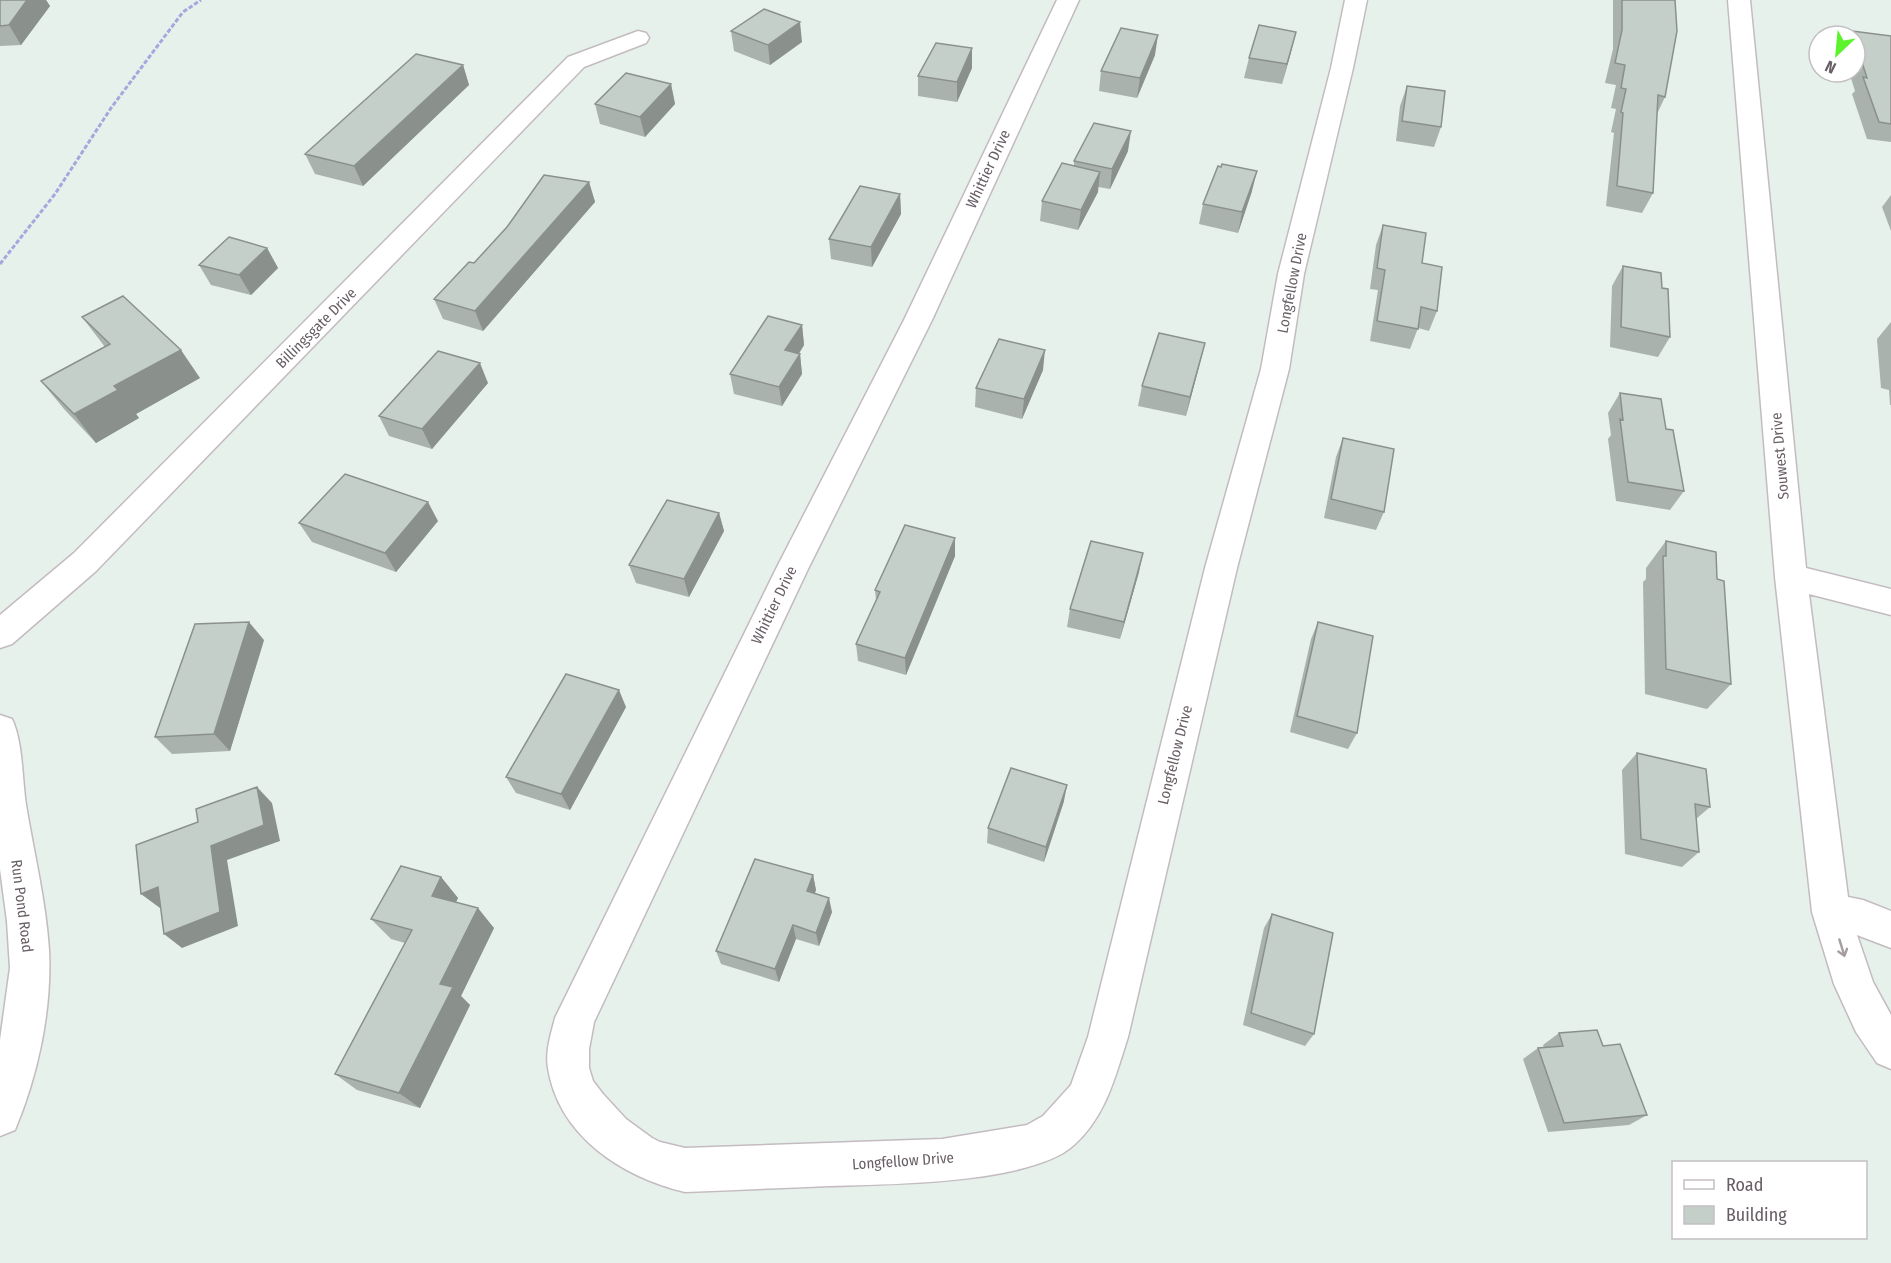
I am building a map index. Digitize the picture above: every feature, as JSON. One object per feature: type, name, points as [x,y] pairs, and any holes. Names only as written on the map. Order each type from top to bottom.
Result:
[{"type":"street","name":"Whittier Drive","points":[[685,1170],[651,1161],[624,1146],[582,1102],[573,1089],[568,1066],[575,1018],[792,569],[918,320],[1068,0]]},
{"type":"street","name":"Longfellow Drive","points":[[685,1170],[942,1160],[1032,1145],[1058,1131],[1087,1098],[1108,1037],[1221,568],[1275,369],[1291,274],[1342,68],[1356,0]]},
{"type":"street","name":"Souwest Drive","points":[[1740,0],[1791,577],[1831,912],[1852,982],[1876,1031],[1891,1049]]},
{"type":"street","name":"Billingsgate Drive","points":[[0,634],[85,562],[576,62],[638,38]]},
{"type":"street","points":[[1791,577],[1891,602]]},
{"type":"street","name":"Run Pond Road","points":[[0,730],[2,763],[29,950],[26,1011],[13,1076],[0,1115]]},
{"type":"street","points":[[1831,912],[1863,918],[1891,930]]},
{"type":"path","points":[[0,264],[55,194],[111,108],[183,12],[201,0]]},
{"type":"building","points":[[0,0],[27,0],[9,25],[0,26]]},
{"type":"building","points":[[1622,0],[1675,0],[1677,31],[1665,97],[1658,95],[1653,193],[1617,186],[1623,113],[1621,112],[1626,89],[1621,88],[1625,65],[1615,63],[1622,30]]},
{"type":"building","points":[[764,9],[800,22],[768,45],[731,31]]},
{"type":"building","points":[[1259,25],[1296,32],[1287,64],[1249,58]]},
{"type":"building","points":[[1121,28],[1158,35],[1140,78],[1101,71]]},
{"type":"building","points":[[1867,33],[1891,36],[1891,124],[1879,122],[1865,84]]},
{"type":"building","points":[[936,43],[972,48],[957,82],[918,76]]},
{"type":"building","points":[[416,54],[463,65],[354,166],[305,154]]},
{"type":"building","points":[[626,73],[671,84],[640,117],[595,104]]},
{"type":"building","points":[[1407,86],[1445,91],[1441,127],[1402,121]]},
{"type":"building","points":[[1094,123],[1131,131],[1112,169],[1074,161]]},
{"type":"building","points":[[1062,163],[1100,172],[1081,210],[1042,201]]},
{"type":"building","points":[[1222,164],[1257,171],[1242,212],[1203,204],[1218,166],[1221,167]]},
{"type":"building","points":[[544,175],[589,182],[475,311],[434,299],[469,262],[474,263],[507,227]]},
{"type":"building","points":[[860,186],[900,194],[871,247],[829,239]]},
{"type":"building","points":[[1383,225],[1426,233],[1422,263],[1442,267],[1437,311],[1421,307],[1418,329],[1377,321],[1385,270],[1377,268]]},
{"type":"building","points":[[229,237],[267,248],[239,275],[199,265]]},
{"type":"building","points":[[1623,266],[1661,273],[1662,288],[1668,289],[1670,337],[1621,327]]},
{"type":"building","points":[[123,296],[181,350],[114,386],[118,390],[74,414],[41,381],[110,344],[82,317]]},
{"type":"building","points":[[768,316],[802,325],[785,350],[800,354],[779,387],[730,374]]},
{"type":"building","points":[[1159,333],[1205,343],[1190,397],[1142,386]]},
{"type":"building","points":[[999,339],[1045,350],[1024,399],[976,388]]},
{"type":"building","points":[[438,351],[480,363],[422,429],[379,416]]},
{"type":"building","points":[[1620,393],[1661,399],[1666,429],[1673,430],[1684,491],[1628,482],[1620,419],[1623,420]]},
{"type":"building","points":[[1343,438],[1394,449],[1384,512],[1331,499]]},
{"type":"building","points":[[345,474],[428,502],[385,553],[299,523]]},
{"type":"building","points":[[667,500],[719,513],[684,579],[629,565]]},
{"type":"building","points":[[905,525],[955,538],[905,658],[856,644],[880,592],[875,590]]},
{"type":"building","points":[[1091,541],[1143,553],[1124,622],[1070,609]]},
{"type":"building","points":[[1666,541],[1716,552],[1717,579],[1724,581],[1731,684],[1666,669],[1663,556],[1666,556]]},
{"type":"building","points":[[249,622],[214,734],[155,737],[195,624]]},
{"type":"building","points":[[1318,622],[1373,636],[1357,733],[1297,716]]},
{"type":"building","points":[[566,674],[619,690],[561,794],[506,777]]},
{"type":"building","points":[[1637,753],[1706,769],[1710,807],[1695,804],[1699,852],[1641,839]]},
{"type":"building","points":[[1011,768],[1067,785],[1046,847],[988,828]]},
{"type":"building","points":[[257,787],[264,825],[211,846],[220,912],[164,934],[158,887],[141,894],[136,845],[198,822],[196,809]]},
{"type":"building","points":[[755,859],[813,875],[807,891],[829,898],[816,933],[793,925],[775,969],[716,951]]},
{"type":"building","points":[[401,866],[441,877],[432,896],[478,908],[440,984],[453,987],[399,1093],[335,1074],[412,930],[371,919]]},
{"type":"building","points":[[1272,914],[1333,933],[1314,1034],[1251,1013]]},
{"type":"building","points":[[1597,1030],[1603,1046],[1620,1044],[1647,1115],[1564,1123],[1538,1048],[1563,1046],[1559,1033]]}]
